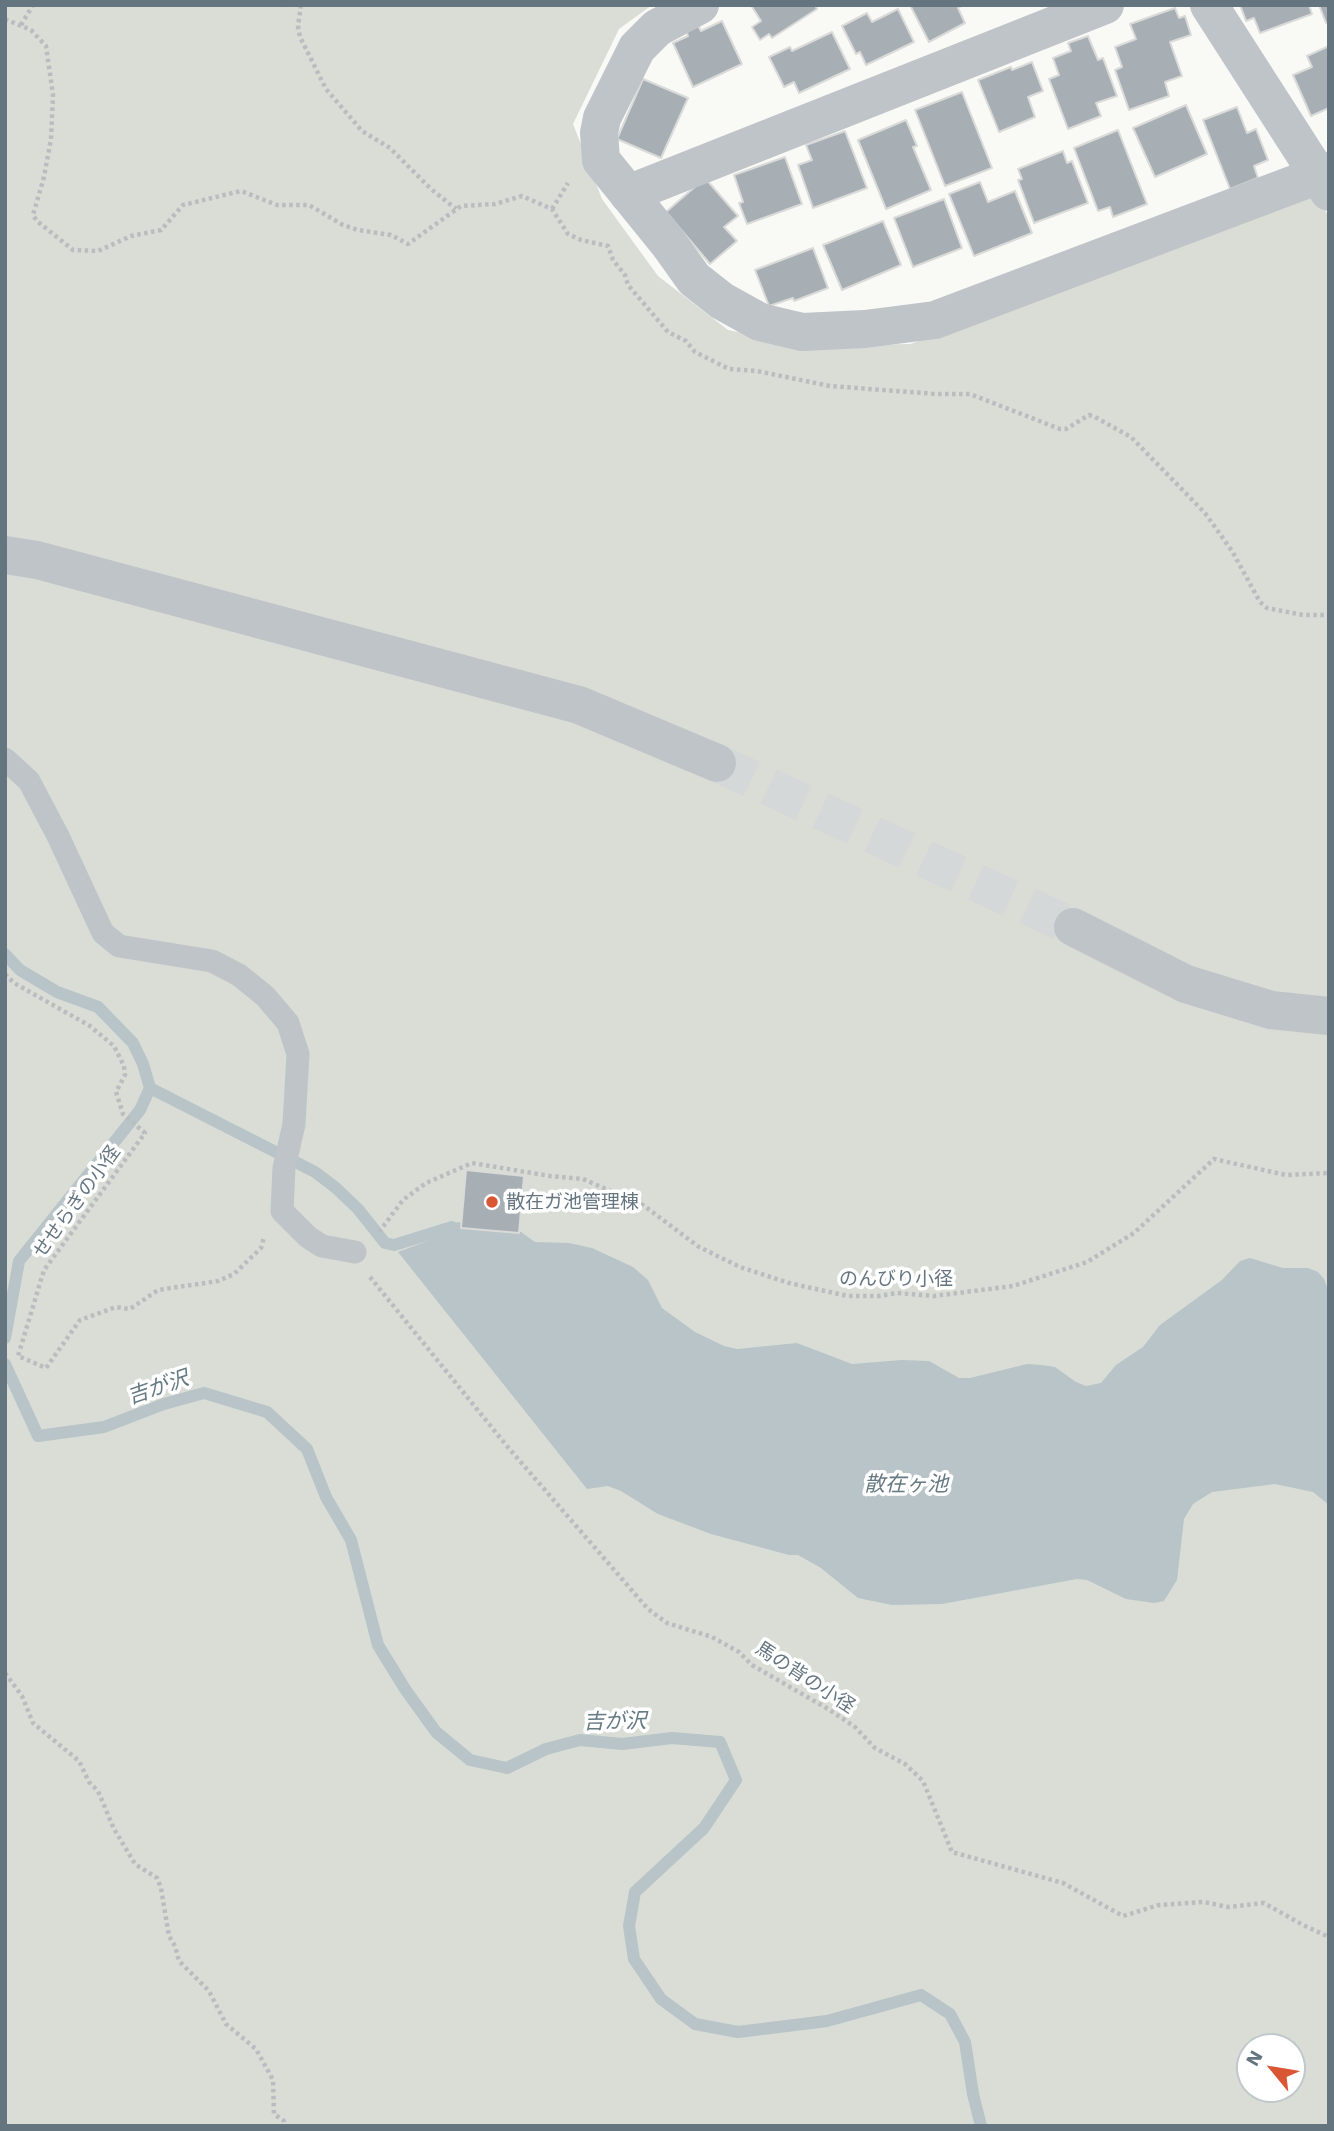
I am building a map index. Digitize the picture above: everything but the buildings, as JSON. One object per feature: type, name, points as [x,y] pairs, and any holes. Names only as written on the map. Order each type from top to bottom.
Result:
[{"type":"street","points":[[700,5],[660,17],[637,48],[602,118],[599,133],[601,160],[694,279],[722,301],[760,322],[802,332],[865,329],[935,320],[1325,179],[1209,5]]},
{"type":"street","points":[[628,194],[1105,5]]},
{"type":"street","points":[[5,555],[37,560],[579,705],[717,763]]},
{"type":"street","points":[[1073,927],[1186,984],[1271,1010],[1329,1016]]},
{"type":"lane","points":[[5,758],[30,781],[103,933],[119,946],[212,961],[248,982],[265,996],[288,1023],[298,1054],[294,1124],[284,1168],[282,1211],[307,1237],[322,1246],[355,1252]]},
{"type":"path","points":[[21,25],[33,5]]},
{"type":"path","points":[[301,5],[298,26],[300,37],[326,89],[362,131],[390,148],[430,189],[456,209]]},
{"type":"path","points":[[5,19],[32,30],[46,46],[53,95],[51,139],[33,215],[73,250],[98,251],[131,236],[161,230],[183,205],[242,191],[277,205],[309,205],[343,225],[391,235],[408,244],[413,243],[418,236],[461,206],[495,204],[522,196],[552,209],[568,234],[608,246],[628,285],[668,332],[686,341],[695,352],[729,369],[757,371],[830,386],[915,393],[970,394],[1060,429],[1066,429],[1088,415],[1095,416],[1131,437],[1205,513],[1232,551],[1260,602],[1267,608],[1303,615],[1329,615]]},
{"type":"path","name":"せせらぎの小径","points":[[5,974],[15,983],[90,1026],[114,1046],[124,1066],[125,1075],[116,1092],[123,1114],[145,1133],[44,1270],[18,1356],[46,1368],[80,1320],[116,1307],[130,1309],[158,1290],[218,1281],[248,1263]]},
{"type":"path","name":"のんびり小径","points":[[355,1252],[378,1233],[403,1200],[426,1184],[472,1163],[583,1179],[643,1205],[699,1247],[740,1267],[789,1283],[848,1296],[897,1293],[934,1296],[1013,1286],[1087,1262],[1135,1233],[1214,1159],[1286,1175],[1329,1173]]},
{"type":"path","name":"馬の背の小径","points":[[355,1252],[360,1265],[506,1445],[648,1609],[667,1623],[712,1637],[739,1652],[752,1665],[855,1727],[875,1748],[905,1764],[923,1781],[952,1852],[1063,1883],[1123,1916],[1159,1905],[1204,1902],[1228,1908],[1265,1903],[1303,1926],[1329,1937]]},
{"type":"path","points":[[5,1673],[22,1696],[33,1723],[79,1761],[89,1782],[98,1791],[114,1829],[135,1864],[157,1878],[169,1936],[179,1961],[209,1991],[226,2024],[256,2049],[273,2080],[274,2114],[284,2121],[285,2126]]},
{"type":"shaded area","points":[[5,5],[652,5],[619,29],[573,124],[602,199],[658,276],[728,330],[809,346],[910,344],[982,319],[1311,192],[1329,216],[1329,2126],[5,2126]]},
{"type":"water","name":"散在ヶ池","points":[[457,1222],[521,1232],[535,1242],[569,1243],[592,1248],[633,1267],[648,1280],[662,1308],[695,1332],[724,1346],[737,1349],[797,1343],[852,1364],[929,1361],[959,1378],[970,1378],[1027,1364],[1042,1365],[1055,1367],[1086,1386],[1101,1383],[1116,1365],[1143,1347],[1160,1325],[1222,1280],[1240,1261],[1250,1258],[1283,1268],[1308,1268],[1318,1272],[1328,1290],[1329,1505],[1313,1492],[1275,1484],[1212,1492],[1193,1504],[1184,1519],[1177,1580],[1164,1601],[1154,1603],[1126,1599],[1087,1580],[1077,1579],[942,1604],[892,1605],[858,1598],[821,1568],[798,1555],[789,1555],[711,1534],[658,1514],[608,1486],[587,1489],[398,1252],[446,1234]]},
{"type":"waterway","name":"吉が沢","points":[[5,954],[20,970],[57,992],[98,1007],[133,1043],[150,1088],[140,1110],[19,1261],[5,1338]]},
{"type":"waterway","points":[[150,1088],[315,1172],[358,1209],[385,1243],[394,1245],[452,1227]]},
{"type":"waterway","name":"吉が沢","points":[[5,1364],[38,1436],[104,1427],[164,1404],[204,1393],[267,1412],[307,1449],[326,1497],[351,1540],[378,1645],[436,1732],[470,1760],[507,1768],[546,1749],[580,1740],[622,1744],[672,1738],[720,1742],[736,1780],[704,1828],[635,1892],[629,1926],[634,1959],[661,1999],[695,2024],[738,2032],[827,2021],[921,1995],[950,2014],[965,2042],[981,2126]]},
{"type":"tunnel","points":[[717,763],[1073,927]]},
{"type":"place","name":"散在ガ池管理棟","points":[[492,1202]]}]
